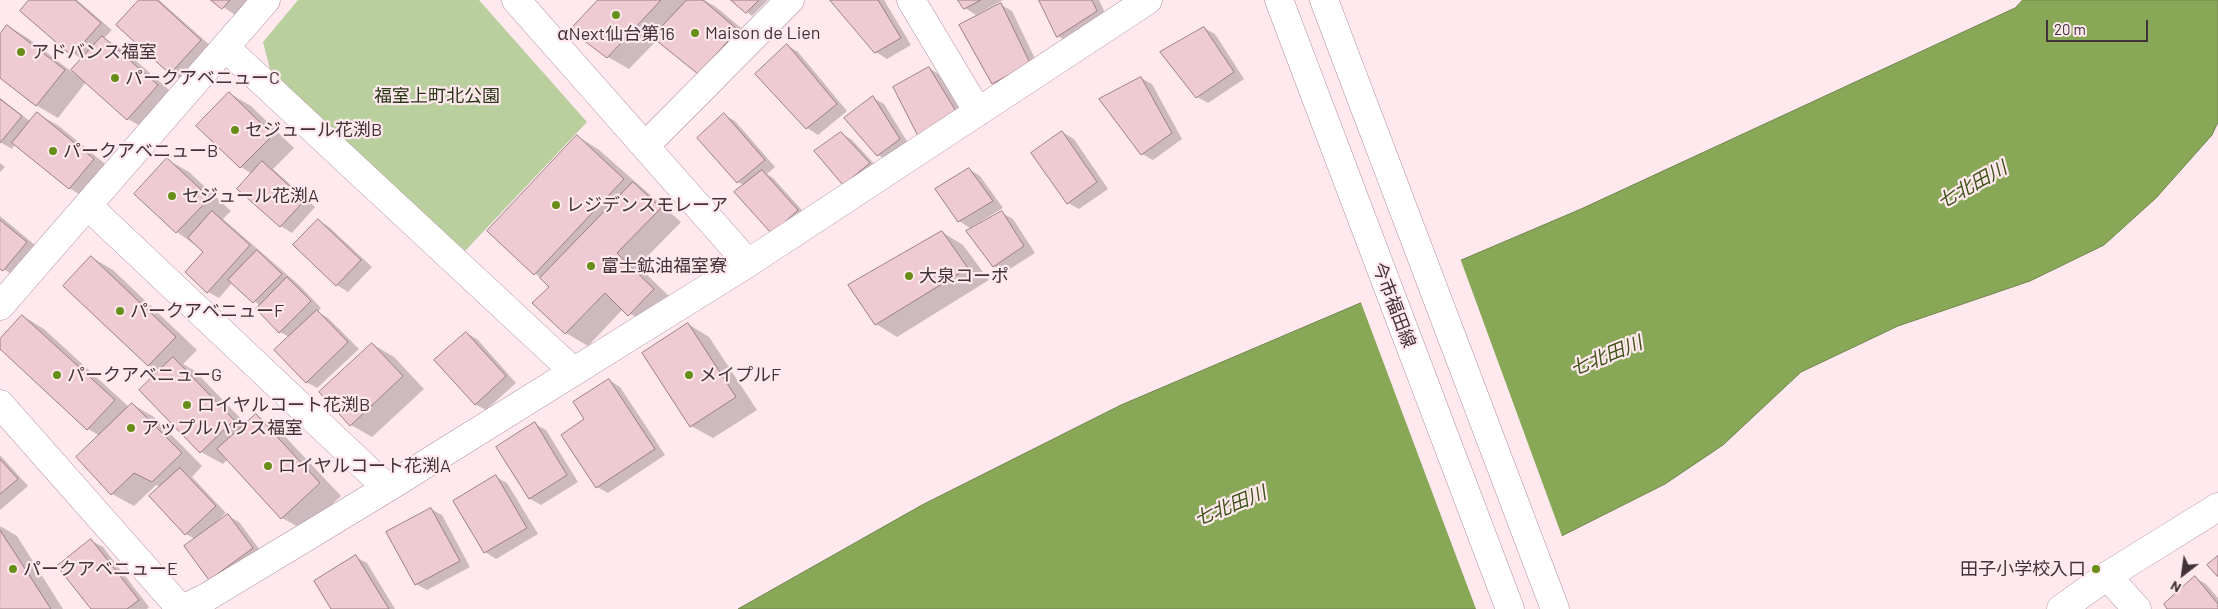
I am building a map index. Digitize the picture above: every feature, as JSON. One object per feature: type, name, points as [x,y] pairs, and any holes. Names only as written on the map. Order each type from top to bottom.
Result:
[{"type":"street","points":[[0,306],[266,0]]},
{"type":"street","points":[[644,146],[790,0]]},
{"type":"street","points":[[911,0],[978,112]]},
{"type":"street","points":[[0,404],[182,609],[207,597],[387,488],[573,370],[748,263],[1148,0]]},
{"type":"street","name":"今市福田線","points":[[1279,0],[1510,609]]},
{"type":"street","points":[[1324,0],[1554,609]]},
{"type":"street","points":[[521,2],[644,146],[748,263]]},
{"type":"street","points":[[225,47],[573,370]]},
{"type":"street","points":[[88,206],[387,488]]},
{"type":"street","points":[[2061,609],[2107,576],[2218,507]]},
{"type":"street","points":[[2107,576],[2137,609]]},
{"type":"green space","name":"福室上町北公園","points":[[298,0],[479,0],[587,122],[465,251],[271,73],[263,42]]},
{"type":"water","name":"七北田川","points":[[2023,0],[2218,0],[2218,122],[2212,135],[2156,198],[2104,245],[2030,281],[1898,326],[1801,372],[1723,445],[1665,484],[1486,574],[1476,609],[738,609],[922,505],[1121,405],[1581,209],[2015,8]]},
{"type":"pier","points":[[1460,258],[1563,539],[1488,576],[1480,609],[1476,609],[1360,300]]},
{"type":"building","points":[[29,0],[75,0],[101,23],[72,56],[20,11]]},
{"type":"building","points":[[139,0],[157,0],[201,40],[170,74],[116,25]]},
{"type":"building","points":[[211,0],[230,0],[222,9]]},
{"type":"building","name":"αNext仙台第16","points":[[598,0],[661,0],[607,58],[570,30]]},
{"type":"building","name":"Maison de Lien","points":[[687,0],[703,0],[738,30],[698,74],[652,37]]},
{"type":"building","points":[[731,0],[759,0],[746,13]]},
{"type":"building","points":[[830,0],[878,0],[901,38],[875,53]]},
{"type":"building","points":[[958,0],[981,0],[964,9]]},
{"type":"building","points":[[1039,0],[1092,0],[1097,11],[1057,37]]},
{"type":"building","points":[[1001,3],[1030,63],[992,84],[959,25]]},
{"type":"building","name":"アドバンス福室","points":[[7,25],[65,70],[36,106],[0,78],[0,34]]},
{"type":"building","points":[[1204,27],[1234,72],[1196,98],[1160,52]]},
{"type":"building","name":"パークアベニューC","points":[[102,36],[158,85],[127,120],[71,70]]},
{"type":"building","points":[[787,44],[837,104],[806,129],[755,74]]},
{"type":"building","points":[[929,67],[957,113],[919,138],[893,87]]},
{"type":"building","points":[[1141,77],[1172,133],[1141,155],[1099,99]]},
{"type":"building","name":"セジュール花渕B","points":[[229,92],[273,135],[240,168],[196,126]]},
{"type":"building","points":[[873,96],[900,139],[877,156],[844,118]]},
{"type":"building","points":[[0,99],[22,116],[0,143]]},
{"type":"building","name":"パークアベニューB","points":[[37,112],[94,159],[69,189],[12,143]]},
{"type":"building","points":[[724,113],[765,160],[737,183],[697,138]]},
{"type":"building","points":[[1062,131],[1097,182],[1067,204],[1031,153]]},
{"type":"building","points":[[841,132],[870,163],[843,185],[814,151]]},
{"type":"building","name":"レジデンスモレーア","points":[[577,135],[624,179],[534,275],[487,231]]},
{"type":"building","name":"セジュール花渕A","points":[[167,158],[210,198],[176,233],[134,194]]},
{"type":"building","points":[[262,161],[305,200],[280,227],[237,189]]},
{"type":"building","points":[[969,168],[993,201],[958,222],[935,189]]},
{"type":"building","points":[[762,170],[798,210],[772,234],[734,192]]},
{"type":"building","name":"富士鉱油福室寮","points":[[633,182],[661,208],[617,253],[654,289],[628,316],[605,293],[565,334],[532,303],[549,287],[540,278]]},
{"type":"building","points":[[212,211],[250,245],[207,293],[185,272],[203,252],[188,238]]},
{"type":"building","points":[[1002,211],[1024,246],[993,267],[966,231]]},
{"type":"building","points":[[318,219],[361,260],[336,286],[293,245]]},
{"type":"building","points":[[0,220],[27,242],[3,271],[0,269]]},
{"type":"building","name":"大泉コーポ","points":[[942,231],[968,268],[875,325],[848,285]]},
{"type":"building","points":[[257,250],[282,274],[253,303],[228,280]]},
{"type":"building","name":"パークアベニューF","points":[[91,256],[176,337],[148,366],[63,286]]},
{"type":"building","points":[[287,277],[311,301],[279,333],[256,309]]},
{"type":"building","points":[[317,310],[348,342],[306,383],[274,350]]},
{"type":"building","name":"パークアベニューG","points":[[22,315],[115,400],[87,430],[0,349],[0,339]]},
{"type":"building","name":"メイプルF","points":[[688,323],[736,397],[690,427],[642,353]]},
{"type":"building","points":[[466,332],[506,376],[475,405],[434,360]]},
{"type":"building","points":[[372,343],[403,376],[350,426],[319,392]]},
{"type":"building","name":"ロイヤルコート花渕B","points":[[173,357],[234,420],[200,453],[139,390]]},
{"type":"building","points":[[609,379],[655,449],[596,488],[561,435],[584,419],[573,402]]},
{"type":"building","name":"アップルハウス福室","points":[[132,403],[182,453],[152,482],[134,473],[111,495],[76,457]]},
{"type":"building","name":"ロイヤルコート花渕A","points":[[256,414],[320,483],[281,519],[217,449]]},
{"type":"building","points":[[535,422],[567,475],[529,499],[496,447]]},
{"type":"building","points":[[0,459],[18,479],[0,494]]},
{"type":"building","points":[[180,468],[216,506],[185,535],[149,496]]},
{"type":"building","points":[[496,475],[527,528],[484,553],[453,501]]},
{"type":"building","points":[[431,508],[460,561],[415,585],[386,532]]},
{"type":"building","points":[[228,514],[253,548],[209,580],[184,546]]},
{"type":"building","name":"パークアベニューE","points":[[0,530],[51,609],[0,609]]},
{"type":"building","points":[[91,539],[139,600],[127,609],[91,609],[57,566]]},
{"type":"building","points":[[356,555],[389,609],[331,609],[314,581]]},
{"type":"building","points":[[2218,556],[2218,577],[2207,565]]},
{"type":"building","points":[[2195,576],[2218,604],[2218,609],[2167,609],[2164,604]]},
{"type":"place","name":"αNext仙台第16","points":[[616,15]]},
{"type":"place","name":"Maison de Lien","points":[[695,33]]},
{"type":"place","name":"アドバンス福室","points":[[21,52]]},
{"type":"place","name":"パークアベニューC","points":[[115,78]]},
{"type":"place","name":"セジュール花渕B","points":[[235,130]]},
{"type":"place","name":"パークアベニューB","points":[[53,151]]},
{"type":"place","name":"セジュール花渕A","points":[[172,196]]},
{"type":"place","name":"レジデンスモレーア","points":[[556,205]]},
{"type":"place","name":"富士鉱油福室寮","points":[[591,266]]},
{"type":"place","name":"大泉コーポ","points":[[909,276]]},
{"type":"place","name":"パークアベニューF","points":[[120,311]]},
{"type":"place","name":"パークアベニューG","points":[[57,375]]},
{"type":"place","name":"メイプルF","points":[[689,375]]},
{"type":"place","name":"ロイヤルコート花渕B","points":[[187,405]]},
{"type":"place","name":"アップルハウス福室","points":[[131,428]]},
{"type":"place","name":"ロイヤルコート花渕A","points":[[268,466]]},
{"type":"place","name":"パークアベニューE","points":[[13,569]]},
{"type":"place","name":"田子小学校入口","points":[[2096,569]]}]
